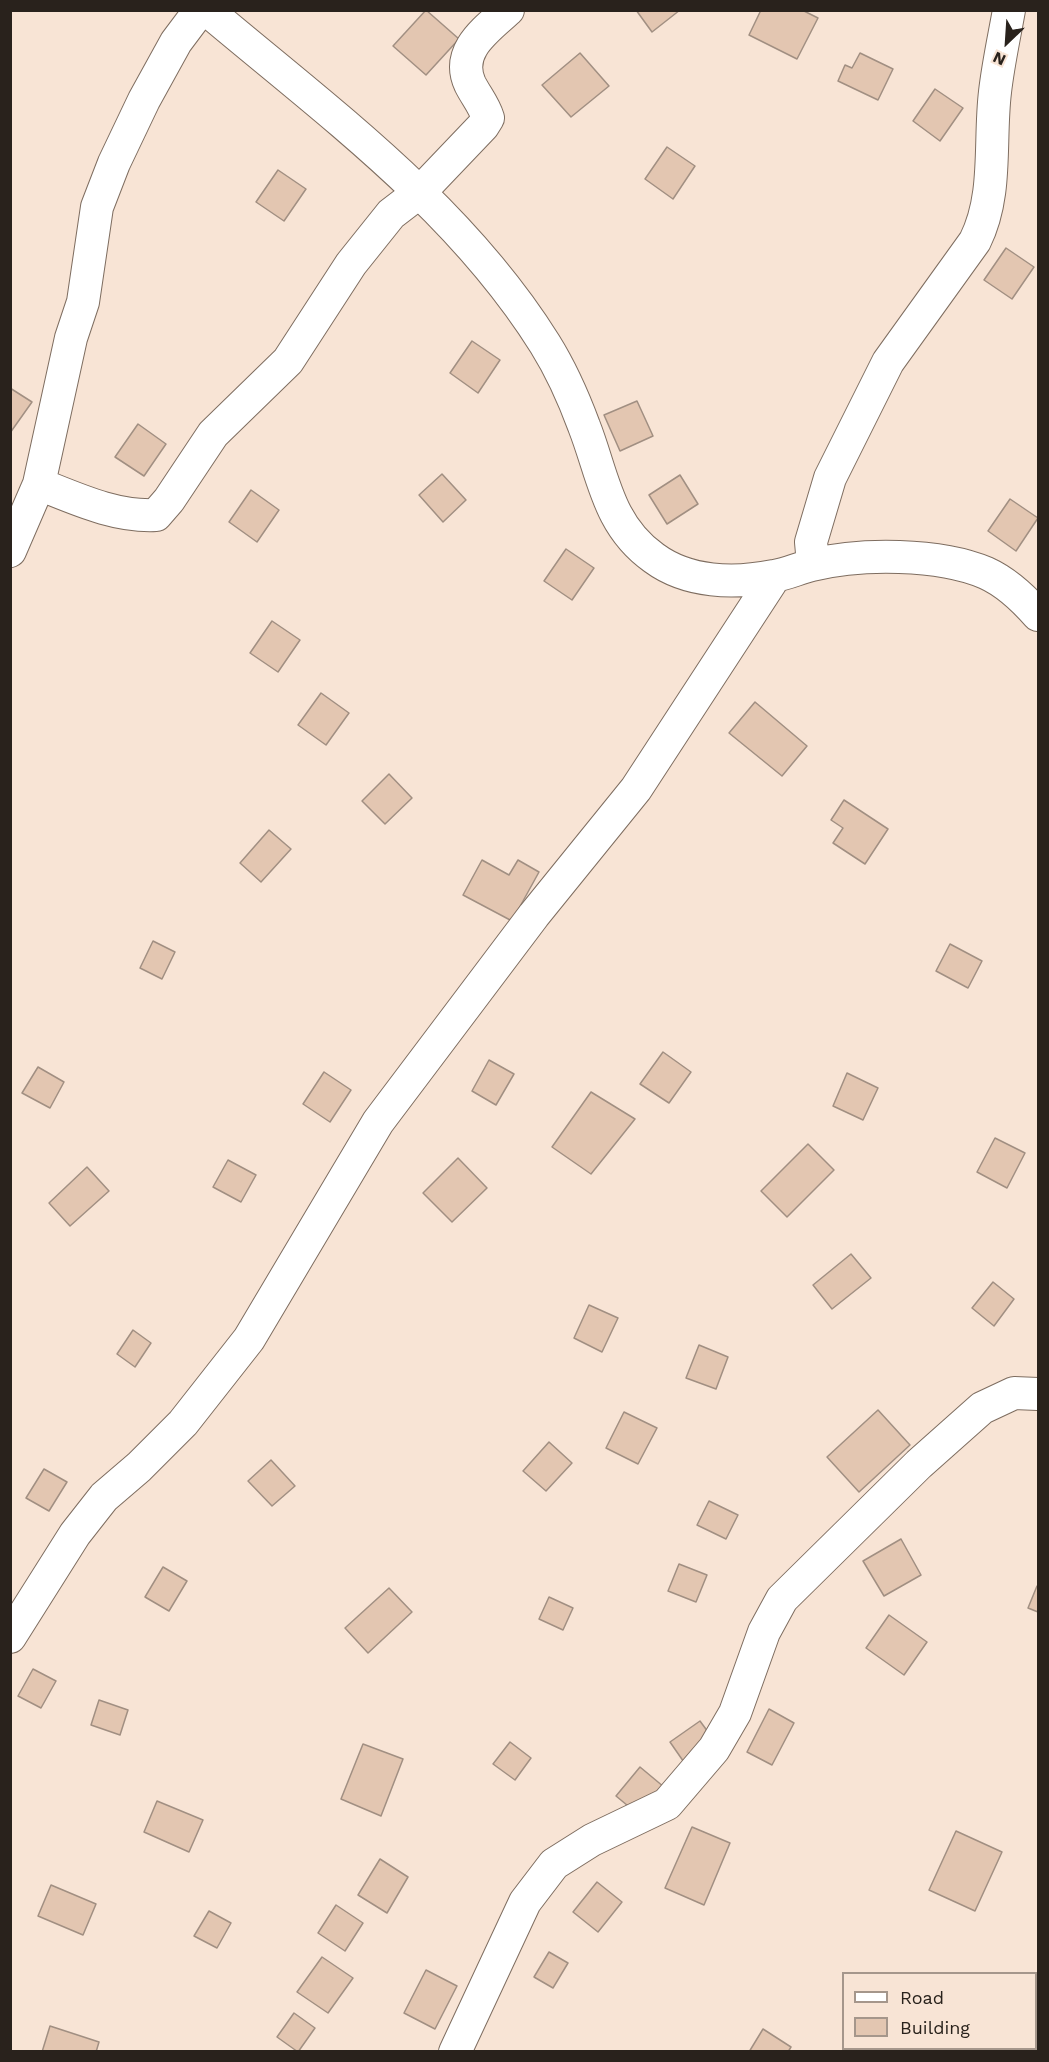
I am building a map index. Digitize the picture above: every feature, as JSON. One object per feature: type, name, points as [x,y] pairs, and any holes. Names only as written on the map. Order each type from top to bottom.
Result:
[{"type":"street","points":[[10,551],[39,484],[71,338],[83,303],[97,207],[144,100],[176,42],[200,10]]},
{"type":"street","points":[[207,10],[421,190],[465,239],[546,345],[584,426],[602,485],[623,527],[654,558],[689,576],[732,581],[775,576],[813,564],[867,557],[924,558],[985,573],[1014,591],[1038,615]]},
{"type":"street","points":[[39,484],[107,509],[134,516],[156,515],[170,500],[213,434],[288,361],[351,264],[391,214],[421,190],[448,160],[474,137],[488,118],[470,82],[465,63],[468,52],[478,38],[508,10]]},
{"type":"street","points":[[813,564],[811,543],[830,478],[888,362],[975,241],[983,224],[989,194],[995,93],[1009,10]]},
{"type":"street","points":[[10,1637],[75,1534],[104,1497],[139,1467],[183,1423],[249,1339],[378,1122],[534,915],[586,854],[636,789],[775,576]]},
{"type":"street","points":[[455,2052],[525,1902],[554,1864],[591,1840],[667,1803],[714,1749],[735,1713],[764,1632],[782,1599],[919,1464],[982,1408],[1014,1393],[1038,1394]]},
{"type":"building","points":[[426,10],[459,39],[426,75],[393,46]]},
{"type":"building","points":[[636,10],[680,10],[652,32]]},
{"type":"building","points":[[761,10],[802,10],[818,18],[797,59],[749,35]]},
{"type":"building","points":[[580,53],[609,86],[571,117],[542,85]]},
{"type":"building","points":[[860,53],[893,69],[878,100],[838,81],[845,65],[852,68]]},
{"type":"building","points":[[935,89],[963,108],[940,141],[913,121]]},
{"type":"building","points":[[667,147],[695,166],[673,199],[645,179]]},
{"type":"building","points":[[278,170],[306,189],[284,221],[256,202]]},
{"type":"building","points":[[1006,248],[1034,267],[1012,299],[984,280]]},
{"type":"building","points":[[472,341],[500,360],[478,393],[450,373]]},
{"type":"building","points":[[10,388],[32,402],[10,433]]},
{"type":"building","points":[[637,401],[653,436],[620,451],[604,415]]},
{"type":"building","points":[[138,424],[166,444],[144,476],[115,457]]},
{"type":"building","points":[[442,474],[466,500],[443,522],[419,495]]},
{"type":"building","points":[[680,475],[698,504],[667,524],[649,495]]},
{"type":"building","points":[[251,490],[279,510],[257,542],[229,522]]},
{"type":"building","points":[[1010,499],[1038,518],[1016,551],[988,531]]},
{"type":"building","points":[[566,549],[594,568],[572,600],[544,581]]},
{"type":"building","points":[[272,621],[300,640],[278,672],[250,653]]},
{"type":"building","points":[[321,693],[349,713],[326,745],[298,725]]},
{"type":"building","points":[[755,702],[807,746],[782,776],[729,733]]},
{"type":"building","points":[[389,774],[412,798],[385,824],[362,801]]},
{"type":"building","points":[[844,800],[888,829],[865,864],[833,843],[843,828],[831,820]]},
{"type":"building","points":[[269,830],[291,849],[261,882],[240,863]]},
{"type":"building","points":[[482,860],[509,875],[518,860],[539,872],[512,921],[463,895]]},
{"type":"building","points":[[153,941],[175,952],[162,979],[140,968]]},
{"type":"building","points":[[950,944],[982,961],[968,988],[936,971]]},
{"type":"building","points":[[663,1052],[691,1072],[669,1103],[640,1084]]},
{"type":"building","points":[[489,1060],[514,1074],[496,1105],[472,1091]]},
{"type":"building","points":[[38,1067],[64,1082],[50,1108],[22,1093]]},
{"type":"building","points":[[324,1072],[351,1090],[330,1122],[303,1104]]},
{"type":"building","points":[[847,1073],[878,1088],[863,1120],[833,1106]]},
{"type":"building","points":[[591,1092],[635,1119],[591,1174],[552,1147]]},
{"type":"building","points":[[995,1138],[1025,1153],[1007,1188],[977,1172]]},
{"type":"building","points":[[808,1144],[834,1170],[787,1217],[761,1191]]},
{"type":"building","points":[[458,1158],[487,1188],[452,1222],[423,1193]]},
{"type":"building","points":[[228,1160],[256,1175],[241,1202],[213,1187]]},
{"type":"building","points":[[87,1167],[109,1191],[70,1226],[49,1203]]},
{"type":"building","points":[[851,1254],[871,1278],[832,1309],[813,1285]]},
{"type":"building","points":[[993,1282],[1014,1299],[994,1326],[972,1308]]},
{"type":"building","points":[[589,1305],[618,1318],[602,1352],[574,1338]]},
{"type":"building","points":[[133,1330],[151,1343],[135,1367],[117,1354]]},
{"type":"building","points":[[699,1345],[728,1357],[716,1389],[686,1378]]},
{"type":"building","points":[[878,1410],[910,1445],[859,1492],[827,1457]]},
{"type":"building","points":[[624,1412],[657,1428],[638,1464],[606,1448]]},
{"type":"building","points":[[549,1442],[572,1463],[546,1491],[523,1471]]},
{"type":"building","points":[[271,1460],[295,1486],[272,1506],[248,1481]]},
{"type":"building","points":[[44,1469],[67,1482],[49,1511],[26,1498]]},
{"type":"building","points":[[709,1501],[738,1515],[726,1539],[697,1525]]},
{"type":"building","points":[[901,1539],[921,1575],[884,1596],[863,1561]]},
{"type":"building","points":[[679,1564],[707,1575],[696,1602],[668,1591]]},
{"type":"building","points":[[163,1567],[187,1581],[169,1611],[145,1597]]},
{"type":"building","points":[[1038,1586],[1038,1612],[1028,1608]]},
{"type":"building","points":[[389,1588],[412,1612],[368,1653],[345,1628]]},
{"type":"building","points":[[549,1597],[573,1608],[563,1630],[539,1619]]},
{"type":"building","points":[[889,1615],[927,1642],[904,1675],[866,1648]]},
{"type":"building","points":[[33,1669],[56,1681],[41,1708],[18,1696]]},
{"type":"building","points":[[99,1700],[128,1710],[120,1735],[91,1725]]},
{"type":"building","points":[[769,1709],[794,1723],[772,1765],[747,1752]]},
{"type":"building","points":[[700,1721],[719,1747],[688,1768],[670,1742]]},
{"type":"building","points":[[510,1742],[531,1758],[515,1780],[493,1764]]},
{"type":"building","points":[[363,1744],[403,1759],[381,1816],[341,1799]]},
{"type":"building","points":[[640,1767],[676,1797],[651,1825],[616,1796]]},
{"type":"building","points":[[157,1801],[203,1820],[189,1852],[144,1832]]},
{"type":"building","points":[[692,1827],[730,1843],[704,1905],[665,1888]]},
{"type":"building","points":[[956,1831],[1002,1852],[975,1911],[929,1890]]},
{"type":"building","points":[[380,1859],[408,1877],[387,1913],[358,1895]]},
{"type":"building","points":[[597,1882],[622,1902],[598,1932],[573,1912]]},
{"type":"building","points":[[51,1885],[96,1904],[83,1935],[38,1916]]},
{"type":"building","points":[[336,1905],[363,1923],[345,1951],[318,1933]]},
{"type":"building","points":[[209,1911],[231,1923],[217,1948],[194,1936]]},
{"type":"building","points":[[549,1952],[568,1963],[553,1988],[534,1977]]},
{"type":"building","points":[[322,1957],[353,1978],[328,2013],[297,1992]]},
{"type":"building","points":[[426,1970],[457,1986],[435,2029],[404,2013]]},
{"type":"building","points":[[294,2013],[315,2028],[298,2052],[277,2037]]},
{"type":"building","points":[[50,2026],[99,2042],[96,2052],[42,2052]]},
{"type":"building","points":[[763,2029],[791,2047],[788,2052],[749,2052]]}]
